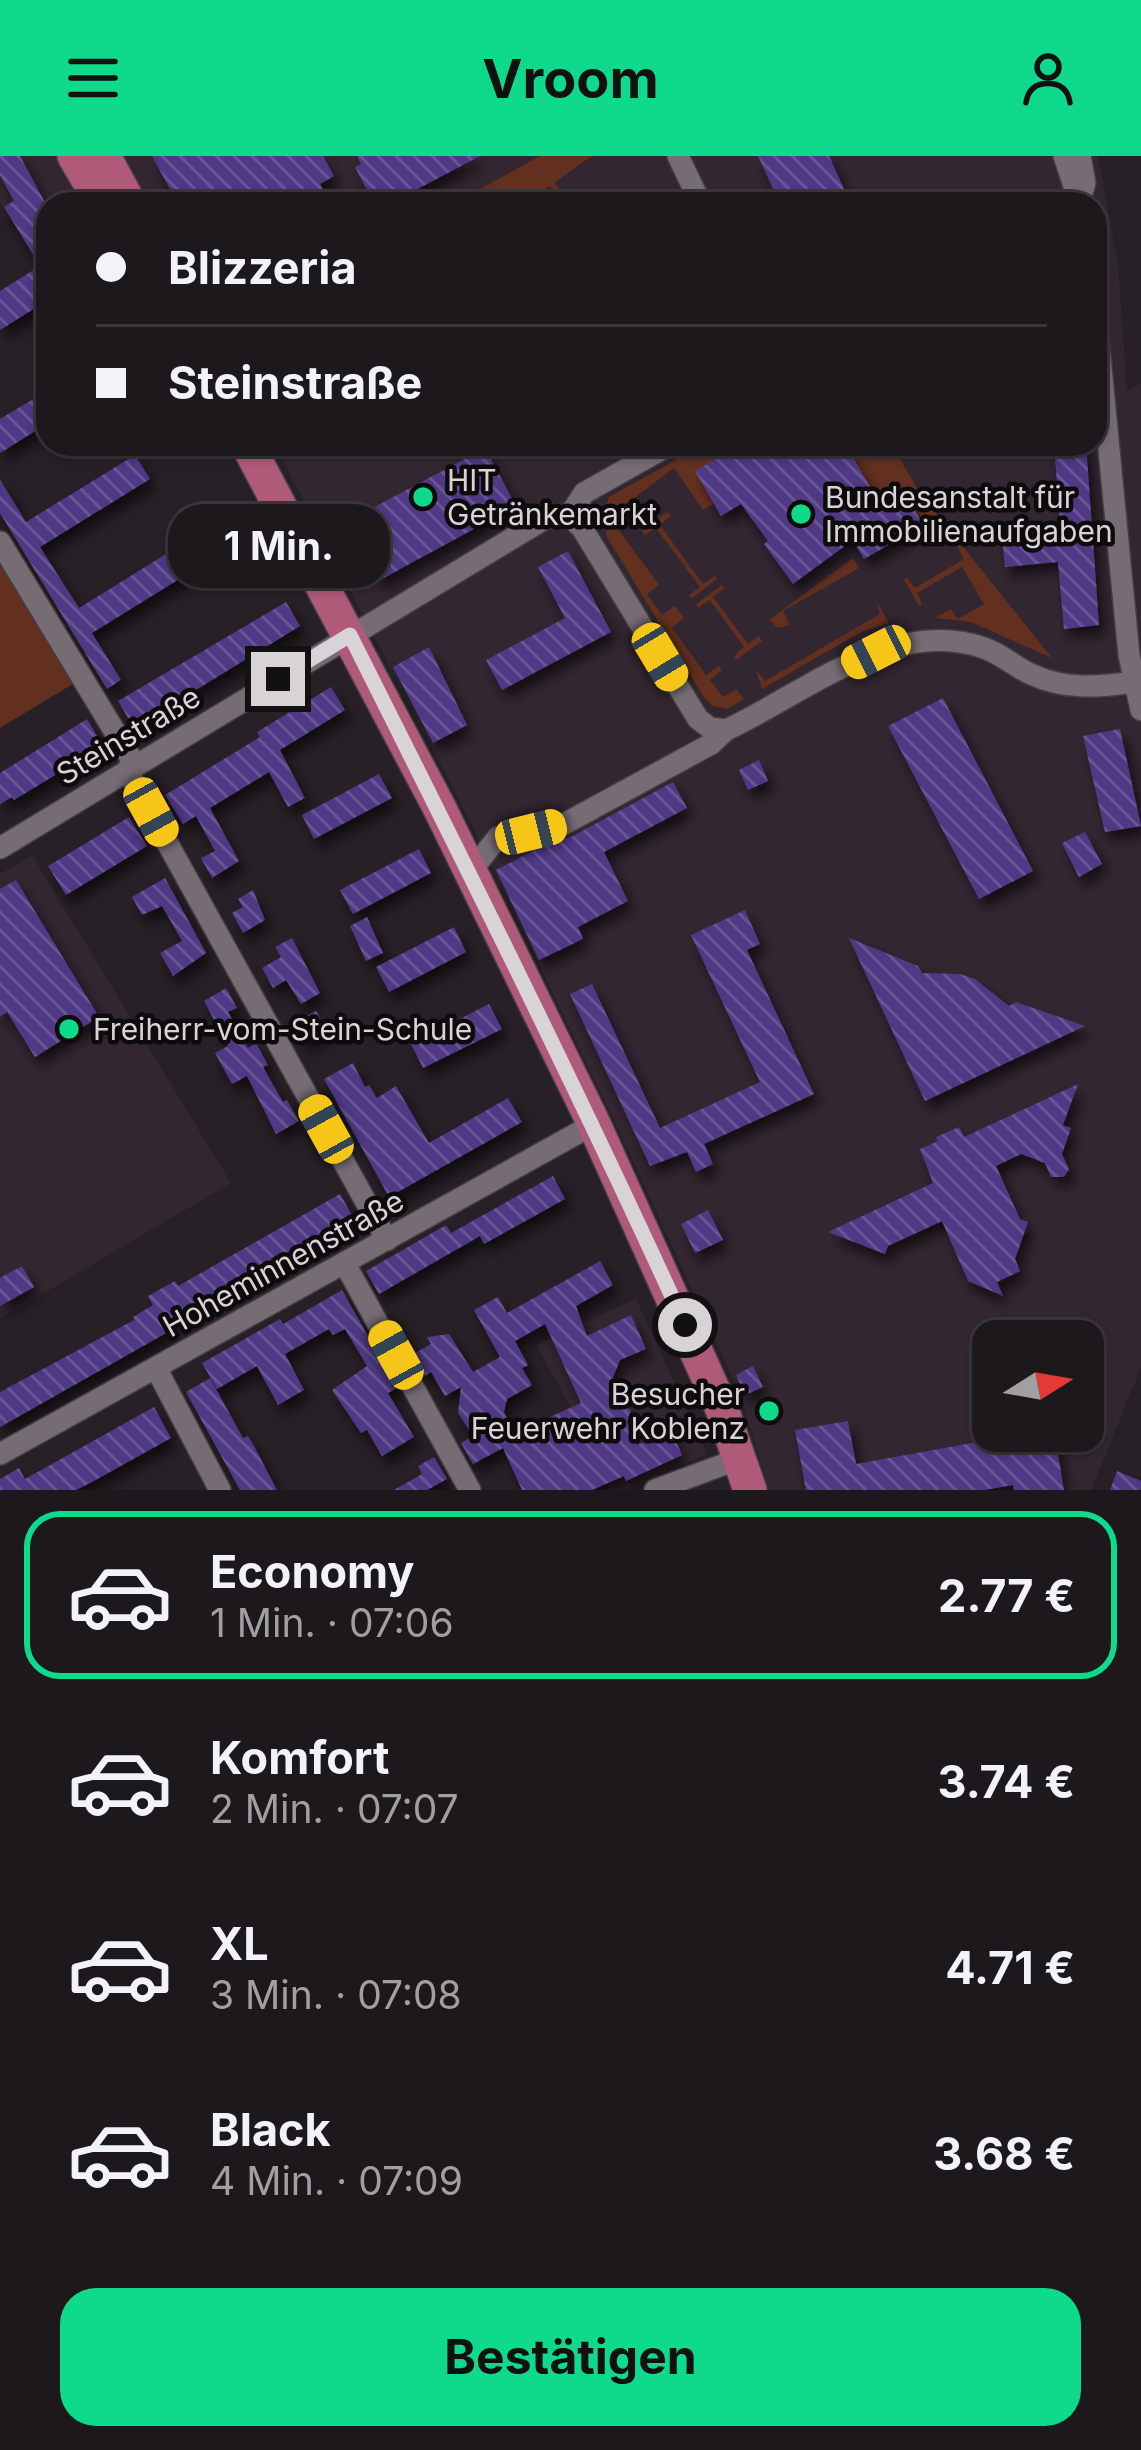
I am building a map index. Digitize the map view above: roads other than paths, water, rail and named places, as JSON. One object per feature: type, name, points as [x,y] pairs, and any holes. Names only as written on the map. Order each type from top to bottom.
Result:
[{"type":"main road","points":[[74,156],[95,192]]},
{"type":"main road","points":[[104,156],[124,192]]},
{"type":"main road","points":[[253,456],[471,871],[594,1124],[702,1362],[745,1474]]},
{"type":"street","points":[[1064,156],[1077,192]]},
{"type":"street","points":[[1080,156],[1082,192]]},
{"type":"street","points":[[678,161],[695,192]]},
{"type":"street","points":[[1107,422],[1134,682],[1141,710]]},
{"type":"street","points":[[650,456],[584,493],[569,516],[582,528],[698,719],[710,728],[726,730]]},
{"type":"street","name":"Steinstraße","points":[[0,848],[524,529],[551,514],[569,516]]},
{"type":"street","points":[[0,542],[131,768],[387,1240]]},
{"type":"street","points":[[471,871],[498,837],[564,824],[711,744],[726,730],[876,652],[915,641],[984,648],[1034,676],[1075,687],[1134,682]]},
{"type":"street","name":"Hoheminnenstraße","points":[[0,1454],[594,1124]]},
{"type":"street","points":[[345,1264],[470,1490]]},
{"type":"street","points":[[156,1368],[220,1490]]},
{"type":"street","points":[[655,1490],[745,1474]]},
{"type":"place","name":"HIT Getränkemarkt","points":[[423,497]]},
{"type":"place","name":"Bundesanstalt für Immobilienaufgaben","points":[[801,514]]},
{"type":"place","name":"Freiherr-vom-Stein-Schule","points":[[69,1029]]},
{"type":"place","name":"Besucher Feuerwehr Koblenz","points":[[769,1411]]}]
